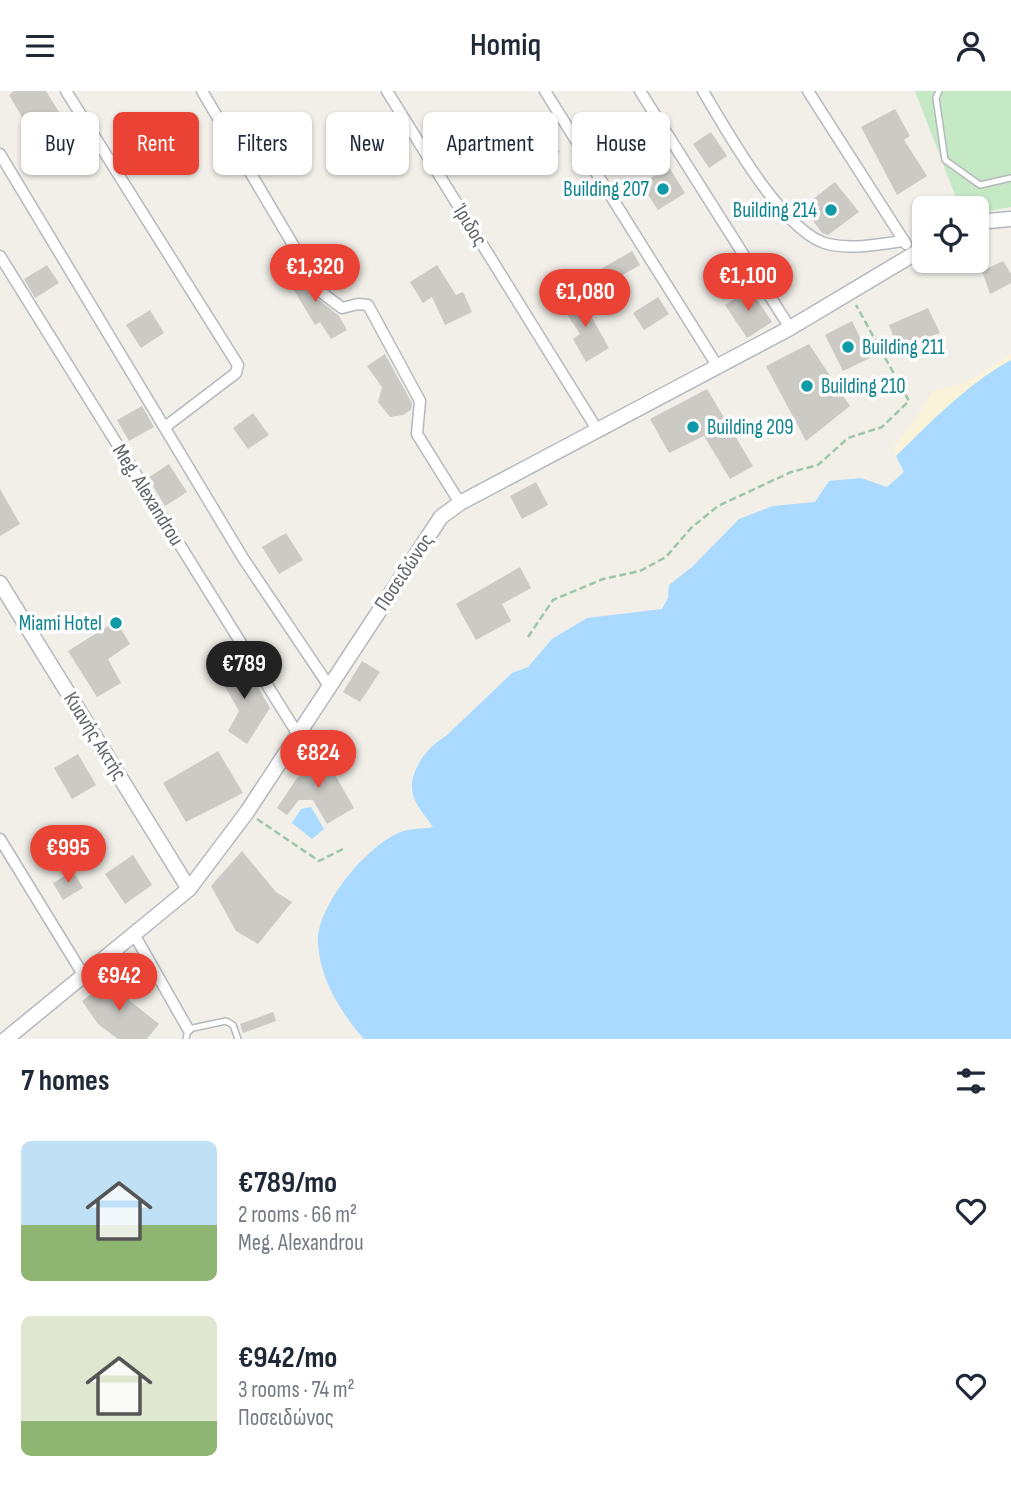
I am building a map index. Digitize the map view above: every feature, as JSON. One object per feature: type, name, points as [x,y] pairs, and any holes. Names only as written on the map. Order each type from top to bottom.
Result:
[{"type":"street","points":[[66,91],[238,365],[236,373],[165,427]]},
{"type":"street","points":[[202,91],[321,292],[342,308],[358,304],[368,305],[420,401],[417,434],[460,503]]},
{"type":"street","name":"Ίριδος","points":[[387,91],[598,431]]},
{"type":"street","points":[[545,91],[718,367]]},
{"type":"street","points":[[640,91],[790,328]]},
{"type":"street","points":[[703,91],[783,213],[805,234],[826,244],[852,247],[904,241]]},
{"type":"street","points":[[808,91],[904,241],[912,247]]},
{"type":"street","points":[[0,155],[243,558],[329,686]]},
{"type":"street","points":[[989,221],[1011,219]]},
{"type":"street","name":"Meg. Alexandrou","points":[[0,255],[297,733]]},
{"type":"street","name":"Ποσειδώνος","points":[[6,1039],[135,936],[189,889],[247,812],[435,525],[460,503],[790,328],[912,256]]},
{"type":"street","name":"Κυανής Ακτής","points":[[0,583],[189,889]]},
{"type":"street","points":[[0,839],[85,976]]},
{"type":"street","points":[[135,936],[187,1034]]},
{"type":"lane","points":[[939,91],[936,98],[945,160],[980,185],[1011,178]]},
{"type":"lane","points":[[187,1034],[226,1021],[233,1025],[238,1039]]},
{"type":"path","points":[[528,637],[553,600],[603,579],[640,571],[666,557],[691,528],[718,506],[791,472],[818,465],[848,438],[882,427],[909,401],[849,293]]},
{"type":"path","points":[[247,812],[320,861],[343,849]]},
{"type":"green space","points":[[915,91],[1011,91],[1011,207],[989,211],[989,196],[955,196]]},
{"type":"sand","points":[[1011,354],[1011,365],[896,456],[893,448],[913,423],[932,392],[967,382]]},
{"type":"water","points":[[1011,360],[1011,1039],[364,1039],[347,1018],[327,983],[318,944],[319,929],[334,895],[359,863],[374,849],[401,832],[433,827],[417,803],[412,786],[416,769],[432,746],[512,673],[528,667],[552,639],[587,618],[662,609],[668,598],[669,585],[692,567],[739,519],[773,506],[815,502],[829,481],[861,478],[887,487],[904,472],[896,456],[965,392]]},
{"type":"water","points":[[311,807],[324,829],[312,839],[292,823],[301,809]]},
{"type":"building","points":[[14,91],[46,91],[59,112],[21,112],[21,115],[9,95]]},
{"type":"building","points":[[895,109],[910,136],[904,140],[927,176],[897,195],[861,127]]},
{"type":"building","points":[[711,132],[727,156],[709,168],[693,144]]},
{"type":"building","name":"Building 207","points":[[670,169],[685,193],[658,210],[641,184],[656,175],[670,175]]},
{"type":"building","name":"Building 214","points":[[835,182],[859,212],[828,235],[822,233],[803,207]]},
{"type":"building","points":[[632,251],[640,265],[609,283],[601,269]]},
{"type":"building","points":[[1003,261],[1011,274],[1011,283],[990,294],[983,273],[989,273],[989,268]]},
{"type":"building","points":[[295,264],[315,296],[339,316],[347,330],[331,339],[320,322],[315,325],[283,272]]},
{"type":"building","points":[[47,265],[59,283],[35,298],[24,279]]},
{"type":"building","points":[[437,265],[456,295],[463,292],[472,312],[445,325],[432,297],[423,303],[410,282]]},
{"type":"building","points":[[750,289],[772,322],[747,338],[725,305]]},
{"type":"building","points":[[578,293],[609,348],[586,362],[573,339],[580,334],[561,305]]},
{"type":"building","points":[[658,297],[669,314],[644,330],[633,313]]},
{"type":"building","points":[[928,308],[940,333],[898,348],[889,325]]},
{"type":"building","points":[[150,310],[164,333],[141,348],[126,325]]},
{"type":"building","name":"Building 211","points":[[852,321],[870,358],[843,371],[825,335]]},
{"type":"building","name":"Building 210","points":[[809,344],[850,406],[806,441],[766,366]]},
{"type":"building","points":[[385,354],[412,403],[411,410],[403,415],[390,417],[378,402],[382,387],[367,366]]},
{"type":"building","name":"Building 209","points":[[707,389],[753,466],[730,479],[704,436],[669,453],[650,419]]},
{"type":"building","points":[[142,406],[154,427],[129,441],[117,420]]},
{"type":"building","points":[[253,413],[269,435],[248,449],[233,428]]},
{"type":"building","points":[[169,464],[187,492],[165,506],[148,478]]},
{"type":"building","points":[[536,482],[548,505],[522,519],[510,496]]},
{"type":"building","points":[[0,489],[20,524],[0,536]]},
{"type":"building","points":[[286,533],[303,560],[279,574],[262,547]]},
{"type":"building","points":[[520,567],[531,588],[502,604],[511,621],[476,640],[456,604]]},
{"type":"building","points":[[116,621],[130,644],[108,659],[121,683],[97,697],[68,651]]},
{"type":"building","points":[[242,660],[270,708],[247,744],[228,731],[239,711],[217,673]]},
{"type":"building","points":[[362,661],[380,672],[360,702],[343,692]]},
{"type":"building","points":[[218,751],[243,793],[186,822],[163,783]]},
{"type":"building","points":[[312,752],[327,761],[354,808],[327,824],[313,800],[299,800],[287,815],[277,808],[297,778],[304,774],[301,769]]},
{"type":"building","points":[[78,754],[96,785],[72,799],[54,768]]},
{"type":"building","points":[[242,851],[276,892],[292,902],[258,944],[236,931],[211,886]]},
{"type":"building","points":[[133,855],[152,885],[125,904],[105,874]]},
{"type":"building","points":[[73,871],[83,888],[63,900],[53,883]]},
{"type":"building","points":[[115,977],[130,1001],[159,1024],[147,1039],[118,1039],[98,1024],[82,1001]]},
{"type":"building","points":[[273,1012],[276,1021],[243,1033],[240,1024]]},
{"type":"place","name":"Building 207","points":[[663,189]]},
{"type":"place","name":"Building 214","points":[[831,210]]},
{"type":"place","name":"Building 211","points":[[848,347]]},
{"type":"place","name":"Building 210","points":[[807,386]]},
{"type":"place","name":"Building 209","points":[[693,427]]},
{"type":"place","name":"Miami Hotel","points":[[116,623]]}]
